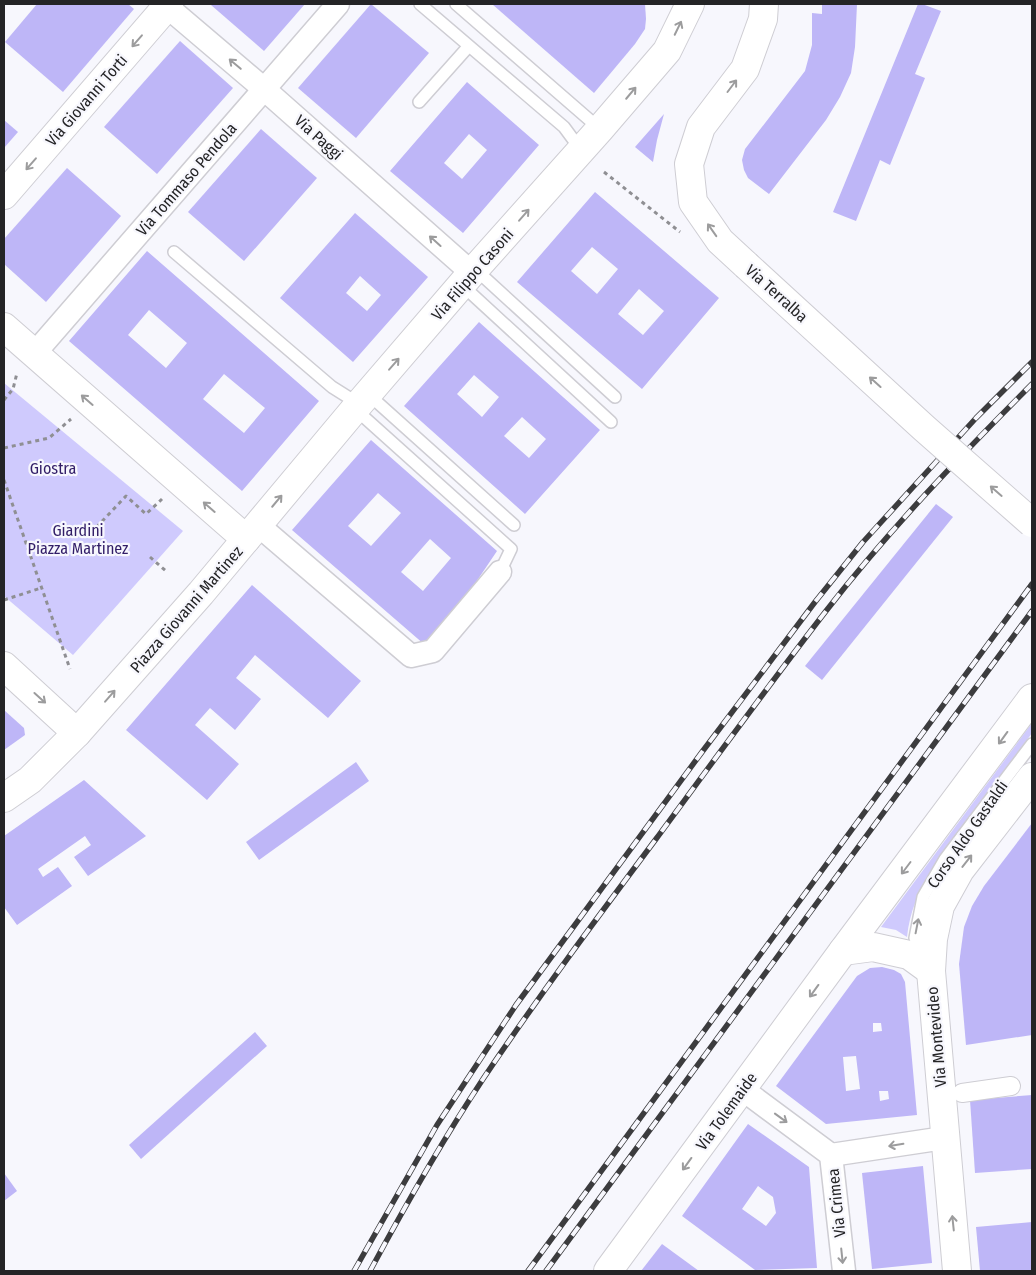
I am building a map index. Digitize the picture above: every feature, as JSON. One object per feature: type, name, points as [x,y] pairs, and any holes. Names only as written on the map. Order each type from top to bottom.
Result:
[{"type":"street","name":"Via Tommaso Pendola","points":[[26,363],[338,4]]},
{"type":"street","name":"Via Filippo Casoni","points":[[252,532],[360,402],[667,51],[690,4]]},
{"type":"street","name":"Via Terralba","points":[[764,4],[764,19],[745,69],[701,127],[689,164],[693,202],[720,241],[924,428],[1032,523]]},
{"type":"street","name":"Via Paggi","points":[[166,5],[264,88],[470,276]]},
{"type":"street","name":"Via Giovanni Torti","points":[[4,195],[166,5]]},
{"type":"street","name":"Piazza Giovanni Martinez","points":[[4,327],[26,363],[180,481],[252,532],[411,656],[433,651],[500,572]]},
{"type":"street","name":"Piazza Giovanni Martinez","points":[[4,798],[30,780],[77,733],[252,532]]},
{"type":"street","points":[[4,666],[77,733]]},
{"type":"street","name":"Corso Aldo Gastaldi","points":[[843,952],[1032,698]]},
{"type":"street","name":"Corso Aldo Gastaldi","points":[[931,971],[933,939],[940,906],[960,870],[1032,777]]},
{"type":"street","name":"Via Montevideo","points":[[843,952],[873,947],[909,955],[931,971],[957,1271]]},
{"type":"street","name":"Via Tolemaide","points":[[608,1271],[843,952]]},
{"type":"street","name":"Via Montevideo","points":[[962,1093],[1011,1086]]},
{"type":"street","name":"Via Crimea","points":[[742,1089],[831,1155],[844,1271]]},
{"type":"street","points":[[831,1155],[944,1138]]},
{"type":"lane","points":[[420,4],[564,127],[581,150]]},
{"type":"lane","points":[[456,4],[600,129]]},
{"type":"lane","points":[[419,102],[468,46]]},
{"type":"lane","points":[[174,252],[332,387],[360,402],[514,525]]},
{"type":"lane","points":[[470,276],[615,397]]},
{"type":"lane","points":[[470,276],[611,422]]},
{"type":"lane","points":[[360,402],[510,549],[500,572]]},
{"type":"lane","name":"Corso Aldo Gastaldi","points":[[931,971],[915,938],[923,897],[945,859],[1032,744]]},
{"type":"path","points":[[604,172],[684,235]]},
{"type":"path","points":[[4,400],[13,389],[26,363]]},
{"type":"path","points":[[4,448],[49,438],[71,418]]},
{"type":"path","points":[[4,480],[70,669]]},
{"type":"path","points":[[90,534],[126,496],[146,514],[180,481]]},
{"type":"path","points":[[150,556],[167,572]]},
{"type":"path","points":[[4,600],[41,588]]},
{"type":"green space","name":"Giardini Piazza Martinez","points":[[4,383],[183,531],[73,655],[4,596]]},
{"type":"green space","points":[[1032,723],[1032,733],[930,872],[915,902],[907,937],[896,930],[881,927]]},
{"type":"building","points":[[37,4],[128,4],[134,9],[63,92],[5,42]]},
{"type":"building","points":[[305,4],[264,51],[211,5]]},
{"type":"building","points":[[371,4],[429,53],[356,138],[298,88]]},
{"type":"building","points":[[492,4],[645,4],[645,29],[635,44],[594,93]]},
{"type":"building","points":[[822,4],[857,4],[855,47],[851,73],[840,97],[826,120],[769,194],[748,178],[742,160],[745,149],[805,71],[812,45],[812,13],[822,14]]},
{"type":"building","points":[[918,4],[941,11],[915,74],[925,78],[890,165],[880,160],[856,221],[833,212]]},
{"type":"building","points":[[180,41],[233,88],[157,174],[104,127]]},
{"type":"building","points":[[467,82],[539,145],[463,233],[390,171]],"holes":[[[469,134],[487,150],[462,179],[444,163]]]},
{"type":"building","points":[[664,114],[657,140],[653,162],[635,147]]},
{"type":"building","points":[[4,120],[18,132],[4,148]]},
{"type":"building","points":[[261,129],[317,178],[244,261],[188,212]]},
{"type":"building","points":[[67,168],[121,216],[46,302],[4,264],[4,239]]},
{"type":"building","points":[[595,192],[719,298],[642,389],[517,282]],"holes":[[[592,247],[618,269],[597,294],[571,271]],[[639,289],[664,311],[643,335],[618,314]]]},
{"type":"building","points":[[355,213],[428,277],[353,362],[280,298]],"holes":[[[360,276],[381,295],[367,311],[346,293]]]},
{"type":"building","points":[[147,251],[319,401],[242,491],[69,341]],"holes":[[[149,310],[187,343],[166,368],[128,335]],[[224,374],[265,408],[244,433],[203,399]]]},
{"type":"building","points":[[479,322],[600,430],[525,514],[404,406]],"holes":[[[474,375],[499,397],[482,417],[457,394]],[[522,417],[546,439],[529,458],[504,436]]]},
{"type":"building","points":[[371,440],[497,551],[468,594],[425,645],[292,530]],"holes":[[[378,493],[401,513],[371,546],[348,526]],[[430,539],[451,558],[423,591],[401,572]]]},
{"type":"building","points":[[936,504],[953,517],[822,680],[805,666]]},
{"type":"building","points":[[252,585],[361,681],[328,718],[255,655],[236,678],[261,699],[235,730],[210,708],[195,725],[239,764],[207,800],[126,730]]},
{"type":"building","points":[[4,710],[24,728],[25,735],[4,750]]},
{"type":"building","points":[[356,762],[369,781],[259,860],[246,842]]},
{"type":"building","points":[[84,780],[146,836],[88,876],[74,857],[91,845],[85,836],[38,869],[43,877],[58,867],[72,886],[17,925],[4,907],[4,836]]},
{"type":"building","points":[[1032,823],[1032,1035],[966,1045],[959,964],[964,927],[972,906],[984,886]]},
{"type":"building","points":[[882,967],[894,970],[901,974],[905,982],[917,1115],[826,1124],[776,1086],[857,976],[870,968]],"holes":[[[873,1023],[881,1023],[882,1031],[873,1032]],[[856,1056],[860,1089],[846,1091],[843,1057]],[[879,1091],[888,1091],[889,1099],[880,1101]]]},
{"type":"building","points":[[255,1032],[267,1046],[141,1159],[129,1145]]},
{"type":"building","points":[[1032,1095],[1032,1169],[975,1173],[970,1100]]},
{"type":"building","points":[[748,1124],[809,1167],[817,1268],[755,1270],[682,1216]],"holes":[[[758,1186],[773,1197],[776,1213],[766,1226],[742,1209]]]},
{"type":"building","points":[[923,1166],[932,1263],[872,1269],[862,1173]]},
{"type":"building","points":[[4,1173],[17,1191],[4,1201]]},
{"type":"building","points":[[1032,1222],[1032,1271],[980,1271],[976,1227]]},
{"type":"building","points":[[662,1244],[699,1271],[641,1271]]},
{"type":"railway","points":[[354,1271],[437,1125],[516,1005],[702,752],[815,602],[863,542],[976,418],[1032,362]]},
{"type":"railway","points":[[370,1271],[438,1150],[504,1048],[761,696],[875,551],[952,466],[1032,384]]},
{"type":"railway","points":[[528,1271],[1032,584]]},
{"type":"railway","points":[[546,1271],[1032,611]]},
{"type":"park label","name":"Giostra","points":[[53,468]]}]
